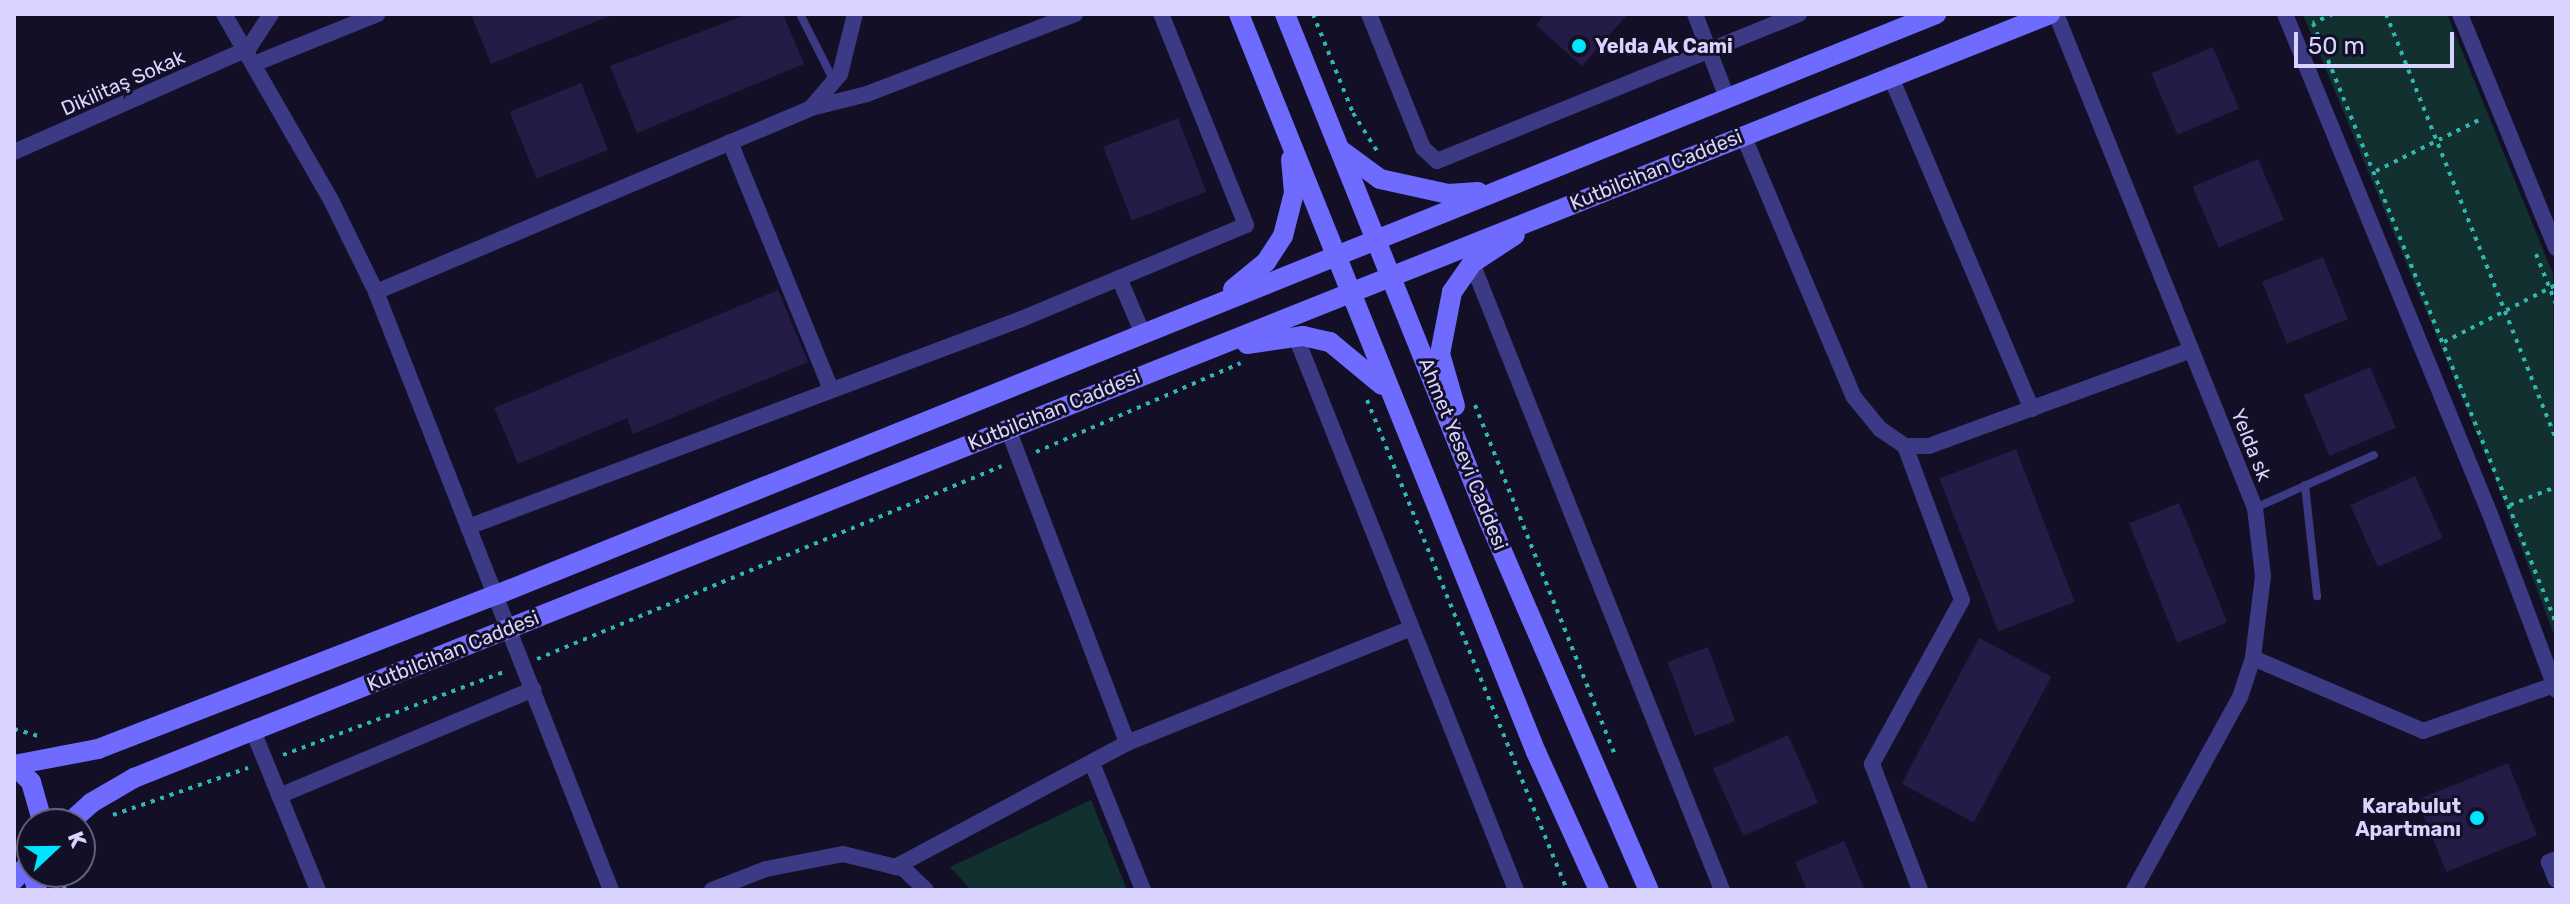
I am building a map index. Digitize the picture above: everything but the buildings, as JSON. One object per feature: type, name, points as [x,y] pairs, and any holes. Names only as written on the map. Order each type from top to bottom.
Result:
[{"type":"street","points":[[224,14],[252,56],[376,292],[611,890]]},
{"type":"street","points":[[252,56],[271,14]]},
{"type":"street","name":"Dikilitaş Sokak","points":[[14,152],[252,56],[378,14]]},
{"type":"street","points":[[811,108],[834,81],[853,39],[855,14]]},
{"type":"street","points":[[376,292],[811,108],[867,94],[1075,14]]},
{"type":"street","points":[[468,527],[1119,278],[1246,225],[1161,14]]},
{"type":"street","points":[[1239,14],[1536,752],[1599,890]]},
{"type":"street","name":"Ahmet Yesevi Caddesi","points":[[1285,14],[1489,521],[1649,890]]},
{"type":"street","points":[[1369,14],[1423,148],[1437,161],[1799,14]]},
{"type":"street","points":[[1695,14],[1727,98]]},
{"type":"street","name":"Kutbilcihan Caddesi","points":[[14,765],[98,749],[496,595],[1936,14]]},
{"type":"street","name":"Kutbilcihan Caddesi","points":[[88,808],[114,788],[253,731],[1890,75],[2053,14]]},
{"type":"street","name":"Yelda sk","points":[[2053,14],[2255,508],[2263,576],[2253,658],[2240,697],[2134,890]]},
{"type":"street","points":[[2253,658],[2423,731],[2555,687],[2490,514],[2285,14]]},
{"type":"street","points":[[2460,14],[2556,248]]},
{"type":"street","points":[[1890,75],[2032,409]]},
{"type":"street","points":[[1743,135],[1853,396],[1880,429],[1905,446],[1929,446],[2191,350]]},
{"type":"street","points":[[1199,311],[1251,278],[1283,236],[1294,193],[1290,140]]},
{"type":"street","points":[[730,142],[831,389]]},
{"type":"street","points":[[1336,145],[1356,165],[1390,182],[1448,194],[1498,190]]},
{"type":"street","points":[[1489,521],[1440,354],[1452,292],[1472,263],[1547,213]]},
{"type":"street","points":[[1472,263],[1722,890]]},
{"type":"street","points":[[1119,278],[1143,334]]},
{"type":"street","points":[[1181,360],[1296,337],[1330,342],[1347,352],[1391,393]]},
{"type":"street","points":[[1296,337],[1409,629],[1516,890]]},
{"type":"street","points":[[1008,429],[1127,743]]},
{"type":"street","points":[[1905,446],[1962,600],[1872,764],[1920,890]]},
{"type":"street","points":[[895,867],[1127,743],[1409,629]]},
{"type":"street","points":[[279,796],[533,689]]},
{"type":"street","points":[[253,731],[318,890]]},
{"type":"street","points":[[1092,763],[1143,890]]},
{"type":"street","points":[[14,765],[31,782],[38,808]]},
{"type":"street","points":[[712,890],[766,869],[843,854],[895,867],[926,890]]},
{"type":"street","points":[[2556,859],[2549,862],[2556,880]]},
{"type":"lane","points":[[800,14],[834,81]]},
{"type":"lane","points":[[2255,508],[2374,455]]},
{"type":"lane","points":[[2305,485],[2317,596]]},
{"type":"path","points":[[1313,14],[1353,113],[1375,145],[1390,182]]},
{"type":"path","points":[[2333,14],[2313,23],[2511,505],[2556,623]]},
{"type":"path","points":[[2386,14],[2556,438]]},
{"type":"path","points":[[2354,183],[2500,110]]},
{"type":"path","points":[[2424,353],[2504,307],[2556,285]]},
{"type":"path","points":[[108,816],[265,762],[523,664],[1020,459],[1248,360]]},
{"type":"path","points":[[1363,394],[1567,890]]},
{"type":"path","points":[[1472,396],[1619,763]]},
{"type":"path","points":[[2490,514],[2556,487]]},
{"type":"green space","points":[[2303,14],[2447,14],[2553,274],[2556,640],[2493,473]]},
{"type":"green space","points":[[1091,800],[1127,890],[971,890],[950,867]]},
{"type":"place","name":"Yelda Ak Cami","points":[[1579,46]]},
{"type":"place","name":"Karabulut Apartmanı","points":[[2477,818]]}]
